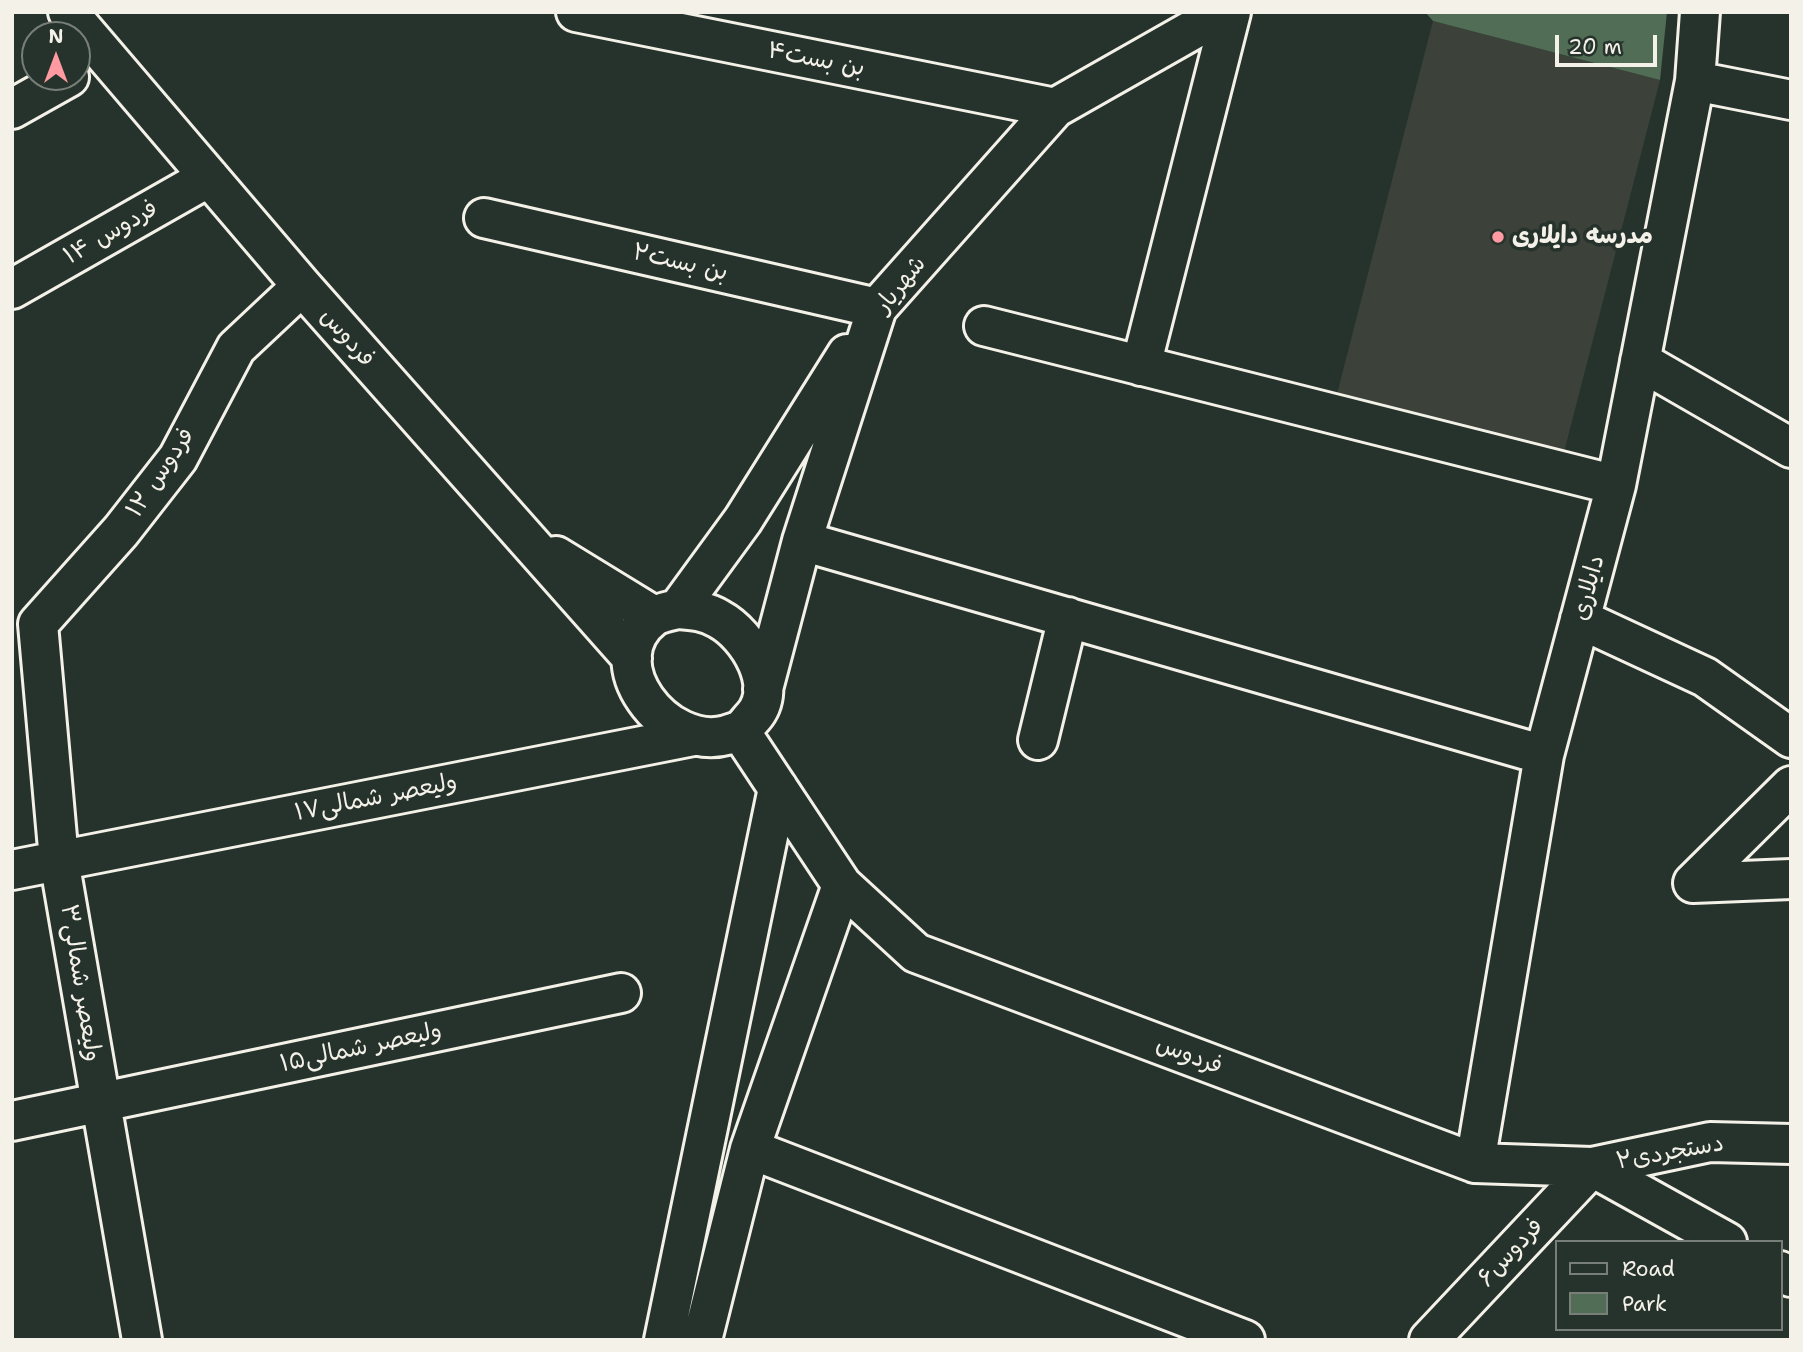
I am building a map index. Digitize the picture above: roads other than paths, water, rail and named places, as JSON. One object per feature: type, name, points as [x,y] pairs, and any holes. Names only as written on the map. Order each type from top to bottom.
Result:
[{"type":"street","name":"بن بست۴","points":[[576,12],[1055,108]]},
{"type":"street","name":"شهریار","points":[[763,689],[802,541],[877,308],[1055,108],[1224,12]]},
{"type":"street","points":[[1141,366],[1231,12]]},
{"type":"street","name":"دایلاری","points":[[1475,1163],[1544,755],[1616,485],[1695,81],[1700,12]]},
{"type":"street","name":"فردوس","points":[[91,64],[209,177],[302,286],[632,657]]},
{"type":"street","points":[[1695,81],[1791,100]]},
{"type":"street","points":[[12,109],[44,91]]},
{"type":"street","name":"فردوس ۱۴","points":[[12,289],[209,177]]},
{"type":"street","name":"بن بست۲","points":[[484,218],[877,308]]},
{"type":"street","name":"فردوس ۱۲","points":[[25,626],[121,531],[178,458],[236,348],[302,286]]},
{"type":"street","points":[[521,534],[666,612],[701,611],[720,619],[737,632],[750,647],[760,666],[763,689],[757,712],[740,731],[716,738],[693,736],[658,715],[635,681],[632,657],[637,634],[666,612],[743,520],[877,308]]},
{"type":"street","points":[[984,326],[1616,485]]},
{"type":"street","points":[[1640,361],[1791,448]]},
{"type":"street","points":[[802,541],[1544,755]]},
{"type":"street","points":[[1038,740],[1068,617]]},
{"type":"street","points":[[1580,619],[1704,677],[1791,738]]},
{"type":"street","name":"ولیعصر شمالی۳","points":[[25,626],[59,860],[142,1340]]},
{"type":"street","name":"فردوس","points":[[740,731],[842,885],[916,953],[1475,1163],[1592,1167],[1723,1240]]},
{"type":"street","name":"ولیعصر شمالی۱۷","points":[[12,870],[693,736]]},
{"type":"street","points":[[1791,786],[1693,883],[1791,879]]},
{"type":"street","points":[[664,1340],[778,788]]},
{"type":"street","points":[[702,1340],[750,1149],[842,885]]},
{"type":"street","name":"ولیعصر شمالی۱۵","points":[[12,1121],[621,993]]},
{"type":"street","name":"دستجردی۲","points":[[1592,1167],[1710,1142],[1791,1144]]},
{"type":"street","points":[[750,1149],[1245,1340]]},
{"type":"street","name":"فردوس۶","points":[[1429,1340],[1592,1167]]},
{"type":"place","name":"مدرسه دایلاری","points":[[1498,237]]}]
